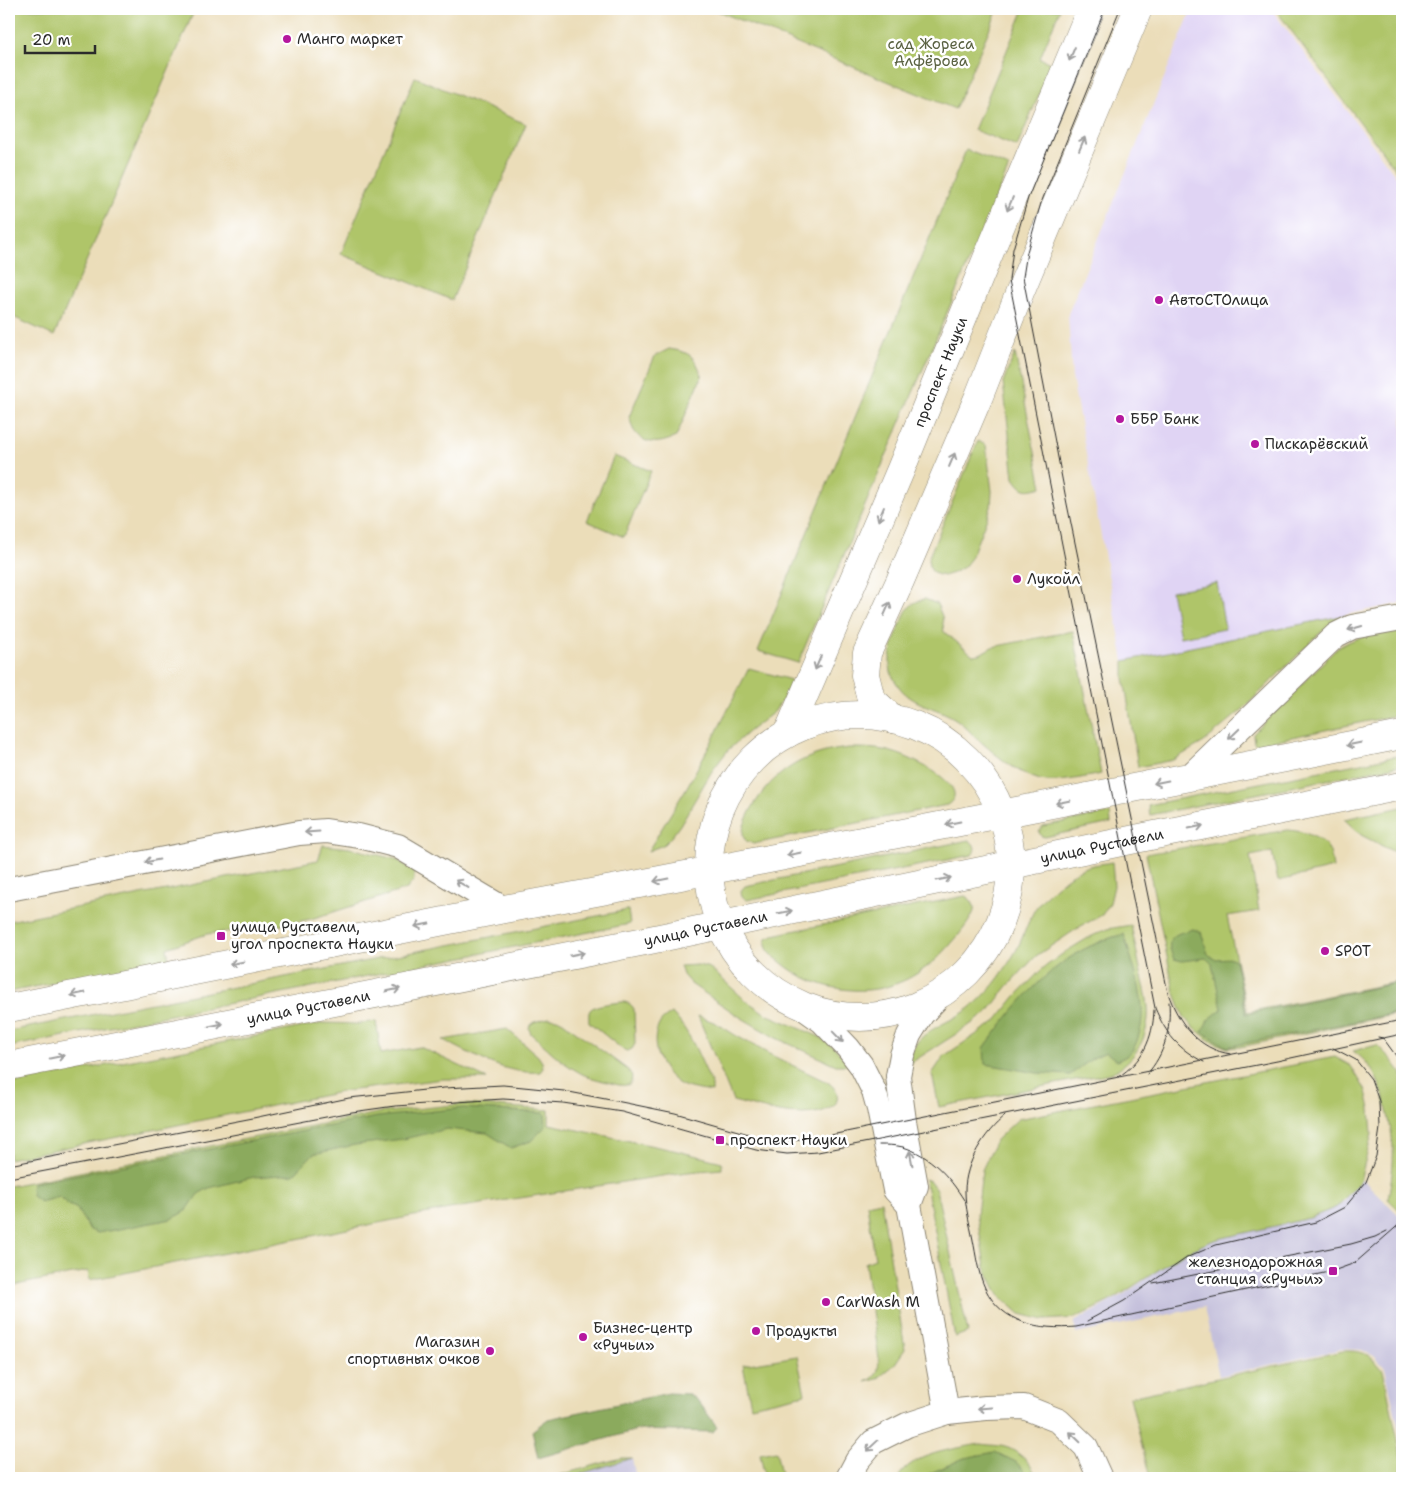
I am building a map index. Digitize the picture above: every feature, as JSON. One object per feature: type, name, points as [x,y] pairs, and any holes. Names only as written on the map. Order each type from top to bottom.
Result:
[{"type":"main road","name":"проспект Науки","points":[[788,733],[901,469],[984,264],[1091,9]]},
{"type":"main road","points":[[893,719],[871,699],[865,675],[867,653],[979,396],[1036,252],[1138,9]]},
{"type":"main road","points":[[901,469],[941,485]]},
{"type":"main road","points":[[857,715],[893,719],[928,731],[944,741],[959,752],[984,781],[1001,814],[1008,840],[1012,865],[1006,905],[992,940],[982,955],[970,970],[941,994],[920,1005],[873,1017],[840,1016],[824,1013],[801,1006],[776,992],[753,974],[734,951],[720,926],[712,898],[709,870],[713,829],[729,790],[741,773],[754,757],[788,733],[821,720],[839,716],[857,715]]},
{"type":"main road","points":[[9,1008],[504,909],[1402,735]]},
{"type":"main road","name":"улица Руставели","points":[[9,1066],[720,926],[1402,786]]},
{"type":"street","points":[[1189,776],[1336,635],[1352,627],[1402,618]]},
{"type":"street","points":[[9,889],[300,833],[326,831],[359,836],[398,846],[504,909]]},
{"type":"street","points":[[941,994],[922,1014],[909,1035],[902,1055],[898,1076],[916,1186],[909,1205],[947,1412]]},
{"type":"street","points":[[801,1006],[822,1021],[862,1065],[880,1109],[895,1190],[909,1205]]},
{"type":"street","points":[[848,1478],[857,1461],[873,1442],[907,1425],[947,1412],[1024,1407],[1059,1421],[1086,1447],[1100,1478]]},
{"type":"shaded area","points":[[1192,9],[1271,9],[1402,184],[1402,603],[1124,661],[1072,377],[1068,314]]},
{"type":"shaded area","points":[[1362,1179],[1402,1218],[1402,1439],[1385,1368],[1374,1356],[1362,1350],[1342,1349],[1219,1376],[1204,1307],[1076,1334],[1074,1322],[1121,1296],[1185,1252],[1214,1240],[1314,1217],[1342,1203]]},
{"type":"shaded area","points":[[632,1458],[636,1478],[566,1478]]},
{"type":"green space","points":[[9,9],[195,9],[54,336],[9,315]]},
{"type":"green space","name":"сад Жореса Алфёрова","points":[[713,9],[998,9],[955,109]]},
{"type":"green space","points":[[1024,9],[1060,9],[1040,58],[1052,64],[1017,147],[974,130]]},
{"type":"green space","points":[[1275,9],[1402,9],[1402,178]]},
{"type":"green space","points":[[415,77],[526,124],[452,300],[341,254]]},
{"type":"green space","points":[[966,150],[1009,167],[798,663],[758,651]]},
{"type":"green space","points":[[669,349],[691,356],[702,376],[676,437],[660,442],[649,442],[639,437],[635,432],[629,417],[655,356]]},
{"type":"green space","points":[[1015,353],[1042,487],[1033,489],[1023,488],[1014,478],[1003,382]]},
{"type":"green space","points":[[978,441],[986,445],[992,491],[991,507],[971,558],[964,567],[943,576],[933,573],[928,559]]},
{"type":"green space","points":[[614,456],[651,471],[624,537],[587,521]]},
{"type":"green space","points":[[1217,583],[1225,629],[1180,637],[1171,591]]},
{"type":"green space","points":[[925,599],[937,604],[942,616],[944,632],[973,655],[980,654],[992,647],[1073,631],[1101,774],[1054,781],[1031,777],[997,755],[957,720],[907,695],[900,688],[891,673],[892,647],[903,617],[908,609],[914,603]]},
{"type":"green space","points":[[1346,615],[1319,634],[1242,710],[1204,742],[1173,760],[1138,767],[1124,678],[1124,661]]},
{"type":"green space","points":[[1402,629],[1402,714],[1258,744],[1254,743],[1253,734],[1335,650],[1359,638]]},
{"type":"green space","points":[[749,668],[791,680],[785,696],[774,712],[728,750],[712,771],[672,836],[663,845],[648,851],[687,787]]},
{"type":"green space","points":[[849,748],[884,750],[913,760],[947,782],[953,790],[954,798],[947,805],[753,844],[744,838],[744,826],[750,811],[763,791],[777,777],[793,765],[810,757],[829,751]]},
{"type":"green space","points":[[1402,755],[1402,765],[1150,815],[1148,805]]},
{"type":"green space","points":[[1402,807],[1402,856],[1361,835],[1344,819]]},
{"type":"green space","points":[[1110,813],[1111,823],[1045,837],[1041,836],[1039,832],[1043,826]]},
{"type":"green space","points":[[1288,830],[1306,833],[1323,842],[1330,852],[1333,868],[1278,881],[1272,852],[1250,856],[1259,911],[1227,916],[1247,1012],[1402,981],[1402,1013],[1240,1047],[1227,1048],[1209,1040],[1184,1017],[1174,991],[1146,854]]},
{"type":"green space","points":[[969,840],[975,847],[972,855],[747,900],[741,893],[745,886]]},
{"type":"green space","points":[[323,845],[350,848],[395,859],[414,870],[414,880],[407,889],[311,919],[257,930],[207,934],[167,948],[169,960],[9,992],[9,921],[318,860]]},
{"type":"green space","points":[[1112,862],[1114,886],[1110,903],[1102,915],[1081,926],[1036,956],[1007,987],[987,1013],[909,1064],[911,1053],[916,1043],[923,1036],[970,1008],[994,984],[1016,951],[1034,911],[1050,892],[1065,879],[1086,867]]},
{"type":"green space","points":[[965,896],[972,902],[974,911],[968,923],[952,943],[937,959],[919,972],[903,981],[884,988],[869,990],[839,989],[809,980],[783,964],[773,956],[766,946],[767,938],[773,935]]},
{"type":"green space","points":[[628,910],[630,924],[9,1047],[9,1031]]},
{"type":"green space","points":[[1131,925],[1147,999],[1148,1017],[1147,1027],[1140,1046],[1128,1062],[1111,1073],[939,1107],[932,1074],[944,1056],[995,1022],[1016,996],[1042,969],[1065,952],[1107,929]]},
{"type":"green space","points":[[1193,929],[1201,932],[1208,954],[1214,959],[1232,958],[1235,960],[1246,1014],[1402,982],[1402,1012],[1227,1047],[1202,1032],[1208,1020],[1222,1009],[1212,964],[1206,958],[1182,961],[1174,959],[1171,952],[1170,941],[1172,938]]},
{"type":"green space","points":[[1124,934],[1139,986],[1142,1012],[1138,1038],[1130,1053],[1117,1061],[1106,1052],[1093,1058],[1070,1075],[1037,1073],[985,1064],[984,1048],[1013,1011],[1044,978],[1080,951],[1101,941]]},
{"type":"green space","points":[[698,965],[710,968],[744,999],[766,1014],[820,1037],[835,1048],[850,1065],[836,1065],[776,1038],[740,1017],[691,984],[683,975],[680,966]]},
{"type":"green space","points":[[626,1002],[634,1009],[635,1044],[632,1049],[627,1051],[589,1022],[590,1010],[596,1006]]},
{"type":"green space","points":[[672,1013],[685,1029],[695,1047],[712,1085],[712,1092],[694,1089],[678,1083],[661,1064],[655,1039],[661,1022]]},
{"type":"green space","points":[[698,1016],[716,1023],[769,1054],[829,1083],[836,1092],[836,1103],[831,1108],[820,1112],[797,1114],[733,1101]]},
{"type":"green space","points":[[549,1018],[563,1022],[628,1070],[632,1077],[630,1084],[618,1085],[588,1076],[559,1059],[531,1034],[529,1029],[530,1025],[534,1022]]},
{"type":"green space","points":[[376,1021],[381,1054],[420,1047],[487,1079],[443,1079],[346,1091],[9,1159],[9,1084],[324,1023],[357,1024]]},
{"type":"green space","points":[[507,1029],[538,1056],[543,1068],[540,1072],[527,1072],[502,1067],[478,1058],[443,1040]]},
{"type":"green space","points":[[1377,1045],[1402,1074],[1402,1213],[1388,1199],[1393,1167],[1393,1145],[1383,1094],[1369,1066],[1353,1051]]},
{"type":"green space","points":[[1335,1057],[1351,1066],[1366,1091],[1372,1134],[1360,1181],[1337,1207],[1310,1218],[1214,1240],[1186,1252],[1112,1300],[1075,1318],[1044,1320],[1020,1314],[999,1295],[985,1267],[977,1215],[982,1170],[996,1140],[1018,1119]]},
{"type":"green space","points":[[463,1104],[549,1110],[549,1124],[722,1162],[722,1169],[688,1172],[449,1209],[89,1280],[88,1271],[11,1286],[9,1274],[9,1186],[378,1113]]},
{"type":"green space","points":[[463,1108],[545,1113],[546,1126],[531,1141],[511,1148],[487,1133],[447,1129],[403,1139],[355,1145],[313,1154],[294,1174],[254,1177],[209,1188],[198,1194],[187,1210],[172,1219],[98,1233],[90,1230],[76,1208],[68,1205],[60,1197],[40,1202],[32,1196],[31,1188],[33,1183],[377,1117]]},
{"type":"green space","points":[[925,1179],[930,1181],[936,1189],[968,1332],[955,1337]]},
{"type":"green space","points":[[881,1201],[905,1349],[894,1365],[877,1379],[866,1382],[877,1373],[879,1359],[865,1263],[875,1259],[867,1204]]},
{"type":"green space","points":[[1343,1351],[1366,1354],[1383,1370],[1402,1460],[1399,1478],[1150,1478],[1130,1397]]},
{"type":"green space","points":[[797,1356],[805,1394],[751,1406],[743,1365]]},
{"type":"green space","points":[[669,1393],[689,1394],[699,1402],[717,1427],[713,1432],[637,1430],[538,1458],[532,1431],[548,1419]]},
{"type":"green space","points":[[980,1444],[1006,1447],[1012,1450],[1023,1457],[1035,1472],[1037,1478],[898,1478],[904,1470],[923,1458],[946,1450]]},
{"type":"green space","points":[[776,1451],[782,1478],[765,1478],[760,1454]]},
{"type":"green space","points":[[995,1452],[1016,1462],[1030,1478],[923,1478],[964,1458]]},
{"type":"green space","points":[[621,1458],[632,1458],[566,1478],[549,1478]]},
{"type":"tram line","points":[[1105,9],[1028,198],[1013,249],[1009,280],[1155,1008],[1168,1033],[1174,1040],[1187,1052],[1204,1062]]},
{"type":"tram line","points":[[1120,9],[1041,203],[1027,252],[1023,277],[1067,504],[1168,993],[1177,1014],[1199,1041],[1209,1047],[1231,1054]]},
{"type":"tram line","points":[[1147,1074],[1158,1058],[1166,1041],[1169,1022],[1169,1002]]},
{"type":"tram line","points":[[1118,1077],[1134,1064],[1145,1048],[1149,1040],[1154,1010]]},
{"type":"tram line","points":[[9,1165],[349,1098],[444,1088],[503,1085],[564,1091],[626,1103],[675,1113],[759,1137],[787,1140],[816,1138],[1402,1020]]},
{"type":"tram line","points":[[9,1178],[352,1112],[395,1106],[503,1099],[563,1103],[622,1112],[756,1150],[787,1154],[818,1152],[1277,1061],[1402,1034]]},
{"type":"tram line","points":[[1378,1037],[1383,1038],[1402,1064]]},
{"type":"tram line","points":[[1087,1321],[1124,1301],[1188,1257],[1216,1245],[1316,1222],[1345,1207],[1366,1182],[1376,1156],[1380,1128],[1379,1101],[1371,1079],[1356,1060],[1333,1048]]},
{"type":"tram line","points":[[1005,1116],[983,1140],[972,1159],[966,1180],[966,1203],[978,1264],[985,1288],[1001,1310],[1023,1322],[1049,1327],[1076,1327],[1333,1271],[1355,1263],[1402,1222]]},
{"type":"tram line","points":[[879,1145],[903,1147],[922,1155],[945,1175],[964,1200]]},
{"type":"tram line","points":[[1153,1283],[1351,1244],[1375,1237],[1387,1231]]},
{"type":"place","name":"Манго маркет","points":[[287,39]]},
{"type":"place","name":"АвтоСТОлица","points":[[1159,300]]},
{"type":"place","name":"ББР Банк","points":[[1120,419]]},
{"type":"place","name":"Пискарёвский","points":[[1255,444]]},
{"type":"place","name":"Лукойл","points":[[1017,579]]},
{"type":"place","name":"улица Руставели, угол проспекта Науки","points":[[221,936]]},
{"type":"place","name":"SPOT","points":[[1325,951]]},
{"type":"place","name":"проспект Науки","points":[[720,1140]]},
{"type":"place","name":"железнодорожная станция «Ручьи»","points":[[1333,1271]]},
{"type":"place","name":"CarWash M","points":[[826,1302]]},
{"type":"place","name":"Продукты","points":[[756,1331]]},
{"type":"place","name":"Бизнес-центр «Ручьи»","points":[[583,1337]]},
{"type":"place","name":"Магазин спортивных очков","points":[[490,1351]]}]
